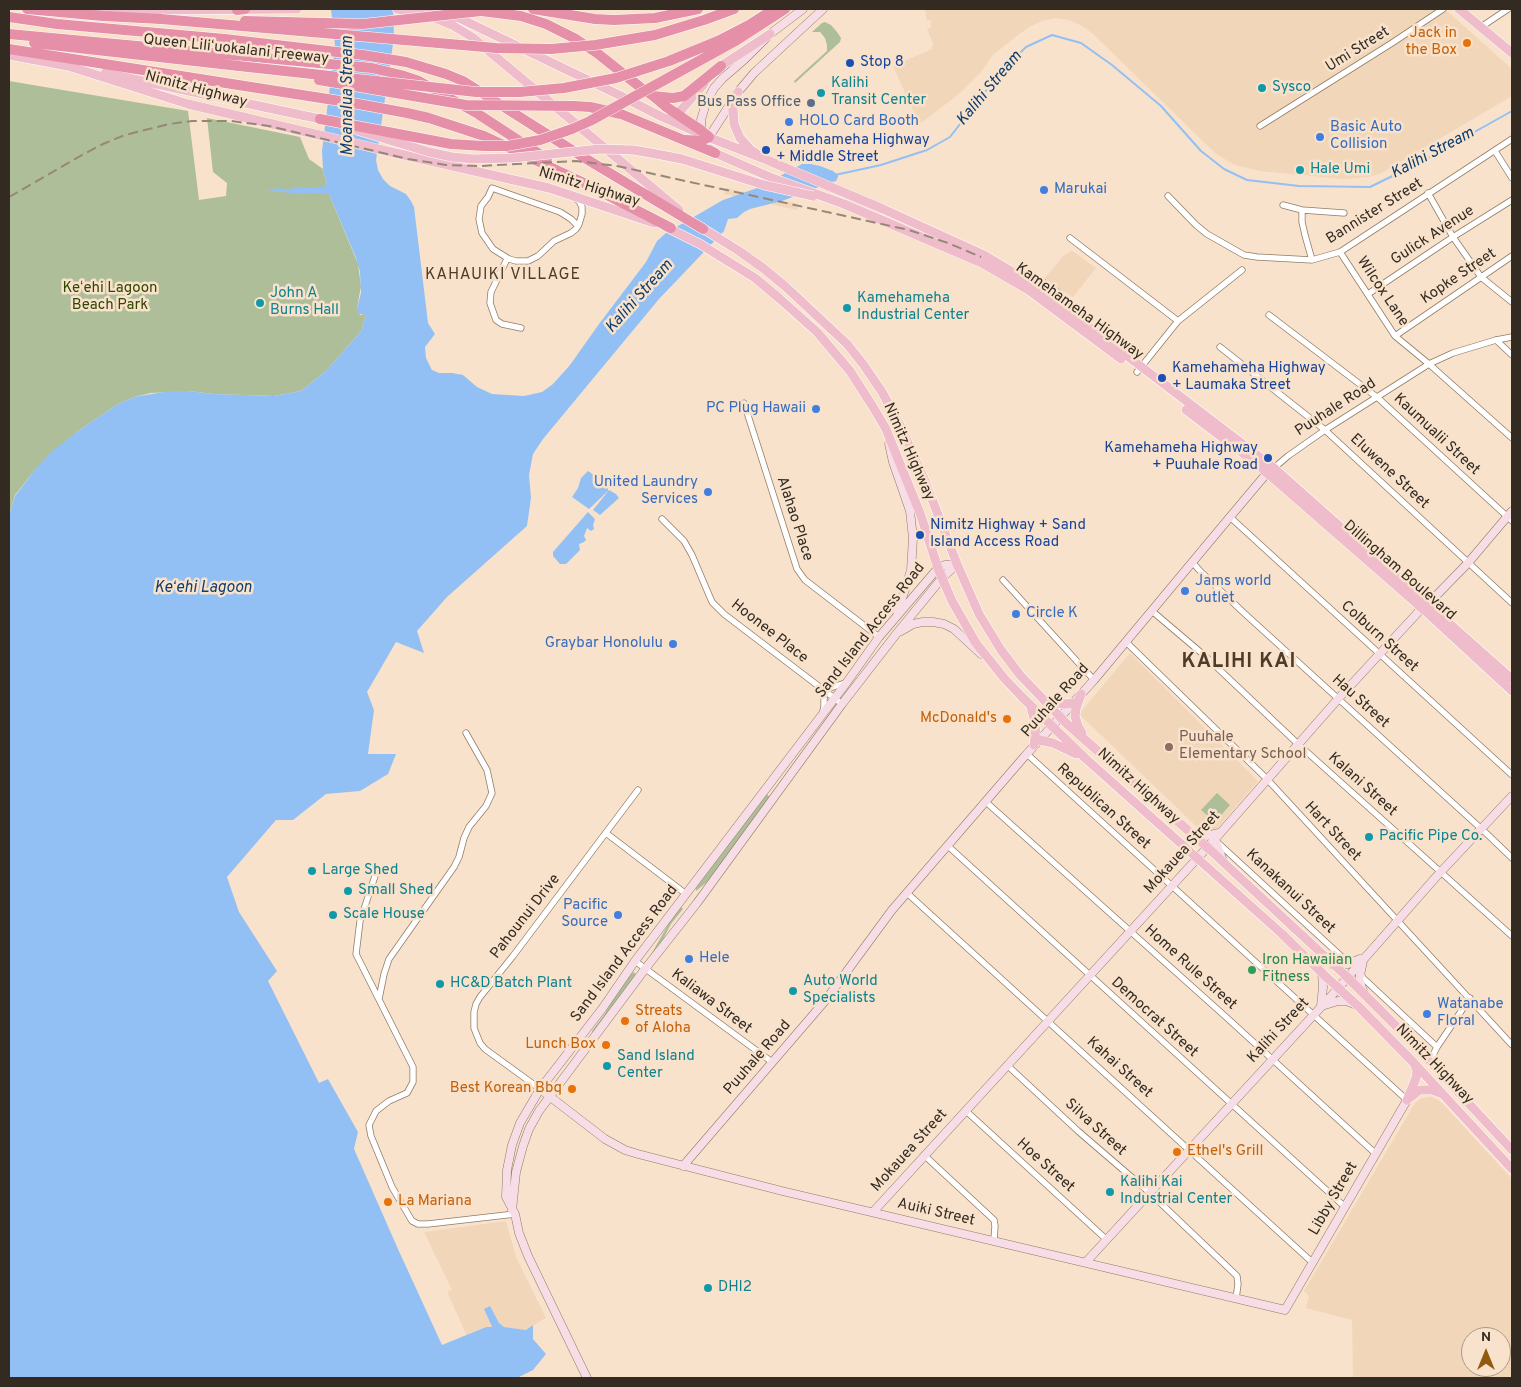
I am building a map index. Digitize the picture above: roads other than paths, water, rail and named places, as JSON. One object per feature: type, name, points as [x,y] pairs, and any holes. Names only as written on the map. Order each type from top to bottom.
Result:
[{"type":"highway","name":"Queen Liliʻuokalani Freeway","points":[[27,9],[496,48],[552,48],[595,45],[655,35],[734,9]]},
{"type":"highway","points":[[533,9],[595,20],[635,20],[662,17],[698,9]]},
{"type":"highway","name":"Queen Liliʻuokalani Freeway","points":[[9,39],[476,92],[520,92],[564,88],[616,78],[669,61],[718,41],[774,9]]},
{"type":"highway","points":[[320,119],[451,144],[507,146],[540,140],[572,130],[590,121],[736,40],[785,9]]},
{"type":"highway","points":[[162,20],[364,24],[481,11],[521,16],[561,31],[597,53],[704,136],[695,142],[686,140]]},
{"type":"highway","points":[[9,17],[57,24],[363,55],[406,62],[446,74],[463,81],[591,162],[681,214],[703,229]]},
{"type":"highway","points":[[9,34],[340,64],[401,74],[420,81],[478,114],[584,183]]},
{"type":"highway","points":[[9,49],[353,102],[407,113],[456,126],[484,136],[584,183],[671,228]]},
{"type":"highway","points":[[239,66],[466,105],[590,107],[621,114],[715,152]]},
{"type":"highway","points":[[654,96],[673,98],[684,96],[721,66]]},
{"type":"main road","points":[[90,9],[297,9]]},
{"type":"main road","name":"Nimitz Highway","points":[[397,9],[423,13],[452,25],[472,37],[681,214]]},
{"type":"main road","points":[[426,9],[459,18],[660,116],[704,136],[767,160]]},
{"type":"main road","points":[[1459,9],[1512,53]]},
{"type":"main road","points":[[660,116],[667,117],[677,114],[721,66],[770,34]]},
{"type":"main road","name":"Nimitz Highway","points":[[9,55],[68,66],[188,104],[549,188],[671,228],[731,262],[761,283],[817,332],[850,371],[873,407],[886,430],[915,499],[938,568],[952,602],[990,662],[1031,706],[1085,758],[1198,858],[1357,1005],[1414,1063],[1512,1169]]},
{"type":"main road","points":[[68,66],[320,119],[429,152],[452,156],[473,159],[504,158],[600,149],[651,152],[764,186],[812,194]]},
{"type":"main road","points":[[738,92],[733,109],[736,131],[751,150],[767,160]]},
{"type":"main road","points":[[704,136],[709,147],[715,152],[812,194]]},
{"type":"main road","name":"Kamehameha Highway","points":[[767,160],[891,212],[1003,265],[1033,284],[1139,370]]},
{"type":"main road","name":"Kamehameha Highway","points":[[812,194],[844,204],[966,255],[1006,275],[1139,370],[1271,471]]},
{"type":"main road","name":"Nimitz Highway","points":[[703,229],[763,268],[847,344],[863,364],[882,392],[900,425],[925,480],[957,564],[979,614],[995,642],[1020,675],[1060,717],[1208,848],[1347,977],[1430,1061],[1512,1150]]},
{"type":"main road","name":"Dillingham Boulevard","points":[[1271,471],[1512,680]]},
{"type":"main road","name":"Dillingham Boulevard","points":[[1425,606],[1512,691]]},
{"type":"main road","points":[[1081,694],[1075,716],[1086,740]]},
{"type":"main road","points":[[1044,701],[1064,704],[1074,703]]},
{"type":"main road","points":[[1031,706],[1036,726],[1037,743],[1053,743],[1085,758]]},
{"type":"main road","points":[[1407,1100],[1416,1078],[1417,1071],[1414,1063]]},
{"type":"main road","points":[[1407,1100],[1421,1090],[1432,1090],[1444,1096]]},
{"type":"street","points":[[704,136],[702,115],[714,88],[770,34],[803,9]]},
{"type":"street","points":[[704,136],[754,73],[823,9]]},
{"type":"street","name":"Umi Street","points":[[1260,126],[1443,9]]},
{"type":"street","points":[[1481,27],[1508,9]]},
{"type":"street","name":"Bannister Street","points":[[1168,196],[1207,234],[1244,255],[1312,260],[1340,252],[1512,139]]},
{"type":"street","points":[[1495,151],[1512,178]]},
{"type":"street","points":[[574,197],[582,207],[578,226],[571,233],[550,244],[534,259],[522,261],[508,259],[498,254],[488,244],[480,226],[479,212],[492,188],[560,212],[578,226]]},
{"type":"street","points":[[1428,193],[1453,237],[1481,277],[1512,302]]},
{"type":"street","name":"Gulick Avenue","points":[[1368,294],[1512,200]]},
{"type":"street","points":[[1283,205],[1302,210],[1344,213]]},
{"type":"street","points":[[582,214],[586,209],[593,206],[601,206]]},
{"type":"street","points":[[1302,210],[1304,229],[1312,260]]},
{"type":"street","points":[[1070,238],[1178,321]]},
{"type":"street","name":"Wilcox Lane","points":[[1340,252],[1395,336],[1512,438]]},
{"type":"street","name":"Kopke Street","points":[[1395,336],[1512,256]]},
{"type":"street","points":[[508,259],[491,292],[490,304],[496,320],[502,324],[521,328]]},
{"type":"street","points":[[1139,370],[1178,321],[1242,270]]},
{"type":"street","name":"Kaumualii Street","points":[[1269,315],[1378,398],[1511,516]]},
{"type":"street","name":"Puuhale Road","points":[[683,1166],[825,1000],[892,910],[1026,754],[1094,680],[1230,517],[1271,471],[1325,430],[1429,364],[1453,353],[1512,337]]},
{"type":"street","points":[[1496,340],[1512,355]]},
{"type":"street","name":"Eluwene Street","points":[[1220,347],[1325,430],[1512,603]]},
{"type":"street","name":"Alahao Place","points":[[744,403],[797,569],[804,580],[879,637]]},
{"type":"street","points":[[886,430],[893,462],[910,511],[913,538],[913,555],[909,580],[892,622]]},
{"type":"street","name":"Mokauea Street","points":[[873,1212],[1006,1065],[1208,848],[1338,699],[1511,516]]},
{"type":"street","name":"Colburn Street","points":[[1230,517],[1512,775]]},
{"type":"street","name":"Hoonee Place","points":[[662,519],[684,541],[712,602],[724,614],[842,704]]},
{"type":"street","name":"Hau Street","points":[[1193,563],[1237,606],[1512,858]]},
{"type":"street","name":"Sand Island Access Road","points":[[587,1378],[528,1256],[506,1197],[507,1170],[512,1145],[520,1123],[540,1089],[879,637],[938,568],[957,564]]},
{"type":"street","name":"Sand Island Access Road","points":[[513,1212],[516,1172],[522,1146],[529,1128],[539,1111],[697,903],[842,704],[942,578],[957,564]]},
{"type":"street","points":[[1003,580],[1094,680]]},
{"type":"street","name":"Kalani Street","points":[[1152,611],[1205,656],[1298,744],[1440,872],[1511,933]]},
{"type":"street","points":[[897,633],[913,624],[923,622],[944,624],[954,629],[990,662]]},
{"type":"street","name":"Hart Street","points":[[1126,642],[1267,779],[1512,1045]]},
{"type":"street","points":[[821,715],[824,702],[820,687],[830,688],[847,682]]},
{"type":"street","points":[[379,999],[389,959],[454,867],[469,827],[486,806],[492,793],[487,770],[466,734]]},
{"type":"street","name":"Republican Street","points":[[1026,754],[1407,1100]]},
{"type":"street","points":[[770,782],[780,790]]},
{"type":"street","name":"Pahounui Drive","points":[[540,1089],[486,1049],[476,1036],[474,1012],[480,997],[638,790]]},
{"type":"street","name":"Kalihi Street","points":[[1086,1262],[1338,988],[1396,920],[1512,796]]},
{"type":"street","name":"Home Rule Street","points":[[986,802],[1376,1154]]},
{"type":"street","points":[[1193,835],[1206,836],[1221,832]]},
{"type":"street","points":[[606,833],[697,903]]},
{"type":"street","points":[[1215,840],[1224,863]]},
{"type":"street","name":"Kanakanui Street","points":[[1215,840],[1342,957],[1346,964]]},
{"type":"street","name":"Democrat Street","points":[[948,846],[1345,1207]]},
{"type":"street","points":[[375,876],[360,921],[356,954],[413,1067],[413,1082],[406,1093],[389,1101],[376,1111],[369,1125],[371,1136],[392,1187],[412,1221],[418,1224],[428,1224],[513,1212]]},
{"type":"street","name":"Kahai Street","points":[[907,893],[1313,1263]]},
{"type":"street","points":[[1333,964],[1346,964],[1364,957]]},
{"type":"street","points":[[1364,957],[1360,972],[1360,985],[1364,994]]},
{"type":"street","name":"Kaliawa Street","points":[[636,961],[772,1062]]},
{"type":"street","points":[[1360,972],[1363,978],[1437,1047]]},
{"type":"street","points":[[1322,973],[1323,988],[1320,1007],[1338,1001],[1346,1001],[1357,1005]]},
{"type":"street","points":[[1430,1061],[1437,1047],[1470,998]]},
{"type":"street","points":[[584,1032],[593,1038]]},
{"type":"street","name":"Silva Street","points":[[1006,1065],[1150,1193],[1237,1276],[1236,1298]]},
{"type":"street","name":"Auiki Street","points":[[540,1089],[605,1139],[625,1150],[647,1157],[782,1191],[1285,1310]]},
{"type":"street","name":"Libby Street","points":[[1285,1310],[1407,1100]]},
{"type":"street","name":"Hoe Street","points":[[965,1110],[1107,1240]]},
{"type":"street","points":[[924,1155],[994,1220],[994,1240]]},
{"type":"water","name":"Keʻehi Lagoon","points":[[331,9],[393,9],[394,37],[376,160],[378,170],[383,179],[390,186],[406,194],[414,207],[428,323],[435,334],[425,347],[426,358],[432,370],[439,373],[463,375],[477,387],[492,394],[524,396],[542,392],[553,384],[570,365],[646,262],[657,241],[666,233],[723,200],[760,187],[802,164],[820,166],[833,171],[838,177],[836,181],[782,201],[750,209],[737,218],[728,219],[724,231],[659,299],[543,439],[533,454],[529,475],[531,498],[527,526],[447,597],[417,631],[424,653],[396,642],[367,692],[374,710],[368,754],[396,754],[388,774],[360,791],[326,794],[293,820],[276,820],[227,877],[239,912],[277,971],[268,981],[319,1083],[328,1079],[358,1132],[354,1149],[442,1345],[486,1327],[492,1327],[484,1309],[490,1306],[499,1323],[504,1327],[526,1330],[533,1325],[533,1339],[546,1354],[533,1370],[517,1378],[9,1378],[9,515],[15,496],[50,453],[118,404],[134,397],[170,391],[274,396],[301,391],[327,370],[362,330],[366,317],[364,314],[357,314],[361,293],[360,272],[329,194],[265,192],[278,188],[288,190],[296,187],[327,186],[323,169],[322,151],[335,45]]},
{"type":"water","points":[[588,471],[608,488],[608,491],[589,509],[572,497],[578,488],[581,478]]},
{"type":"water","points":[[609,490],[619,498],[600,515],[593,510]]},
{"type":"water","points":[[588,512],[595,519],[594,529],[591,531],[587,528],[584,536],[586,540],[579,544],[580,550],[566,564],[560,564],[553,556],[553,552]]},
{"type":"waterway","name":"Kalihi Stream","points":[[835,175],[881,165],[927,150],[950,137],[999,74],[1026,47],[1052,35],[1081,43],[1112,65],[1161,106],[1201,151],[1224,169],[1247,180],[1299,186],[1370,187],[1419,163],[1512,111]]},
{"type":"railway","points":[[9,197],[82,155],[125,135],[169,124],[192,121],[231,121],[269,126],[408,159],[446,165],[480,166],[576,161],[617,166],[909,230],[948,243],[981,257]]},
{"type":"place","name":"Jack in the Box","points":[[1467,43]]},
{"type":"place","name":"Stop 8","points":[[850,63]]},
{"type":"place","name":"Sysco","points":[[1262,88]]},
{"type":"place","name":"Kalihi Transit Center","points":[[821,93]]},
{"type":"place","name":"Bus Pass Office","points":[[811,103]]},
{"type":"place","name":"HOLO Card Booth","points":[[789,122]]},
{"type":"place","name":"Basic Auto Collision","points":[[1320,137]]},
{"type":"place","name":"Kamehameha Highway + Middle Street","points":[[766,150]]},
{"type":"place","name":"Hale Umi","points":[[1300,170]]},
{"type":"place","name":"Marukai","points":[[1044,190]]},
{"type":"place","name":"John A Burns Hall","points":[[260,303]]},
{"type":"place","name":"Kamehameha Industrial Center","points":[[847,308]]},
{"type":"place","name":"Kamehameha Highway + Laumaka Street","points":[[1162,378]]},
{"type":"place","name":"PC Plug Hawaii","points":[[816,409]]},
{"type":"place","name":"Kamehameha Highway + Puuhale Road","points":[[1268,458]]},
{"type":"place","name":"United Laundry Services","points":[[708,492]]},
{"type":"place","name":"Nimitz Highway + Sand Island Access Road","points":[[920,535]]},
{"type":"place","name":"Jams world outlet","points":[[1185,591]]},
{"type":"place","name":"Circle K","points":[[1016,614]]},
{"type":"place","name":"Graybar Honolulu","points":[[673,644]]},
{"type":"place","name":"McDonald's","points":[[1007,719]]},
{"type":"place","name":"Puuhale Elementary School","points":[[1169,747]]},
{"type":"place","name":"Pacific Pipe Co.","points":[[1369,837]]},
{"type":"place","name":"Large Shed","points":[[312,871]]},
{"type":"place","name":"Small Shed","points":[[348,891]]},
{"type":"place","name":"Scale House","points":[[333,915]]},
{"type":"place","name":"Pacific Source","points":[[618,915]]},
{"type":"place","name":"Hele","points":[[689,959]]},
{"type":"place","name":"Iron Hawaiian Fitness","points":[[1252,970]]},
{"type":"place","name":"HC&D Batch Plant","points":[[440,984]]},
{"type":"place","name":"Auto World Specialists","points":[[793,991]]},
{"type":"place","name":"Watanabe Floral","points":[[1427,1014]]},
{"type":"place","name":"Streats of Aloha","points":[[625,1021]]},
{"type":"place","name":"Lunch Box","points":[[606,1045]]},
{"type":"place","name":"Sand Island Center","points":[[607,1066]]},
{"type":"place","name":"Best Korean Bbq","points":[[572,1089]]},
{"type":"place","name":"Ethel's Grill","points":[[1177,1152]]},
{"type":"place","name":"Kalihi Kai Industrial Center","points":[[1110,1192]]},
{"type":"place","name":"La Mariana","points":[[388,1202]]},
{"type":"place","name":"DHI2","points":[[708,1288]]},
{"type":"district","name":"KAHAUIKI VILLAGE","points":[[503,276]]},
{"type":"district","name":"KALIHI KAI","points":[[1239,663]]},
{"type":"water label","name":"Moanalua Stream","points":[[349,96]]},
{"type":"park label","name":"Keʻehi Lagoon Beach Park","points":[[110,298]]}]
